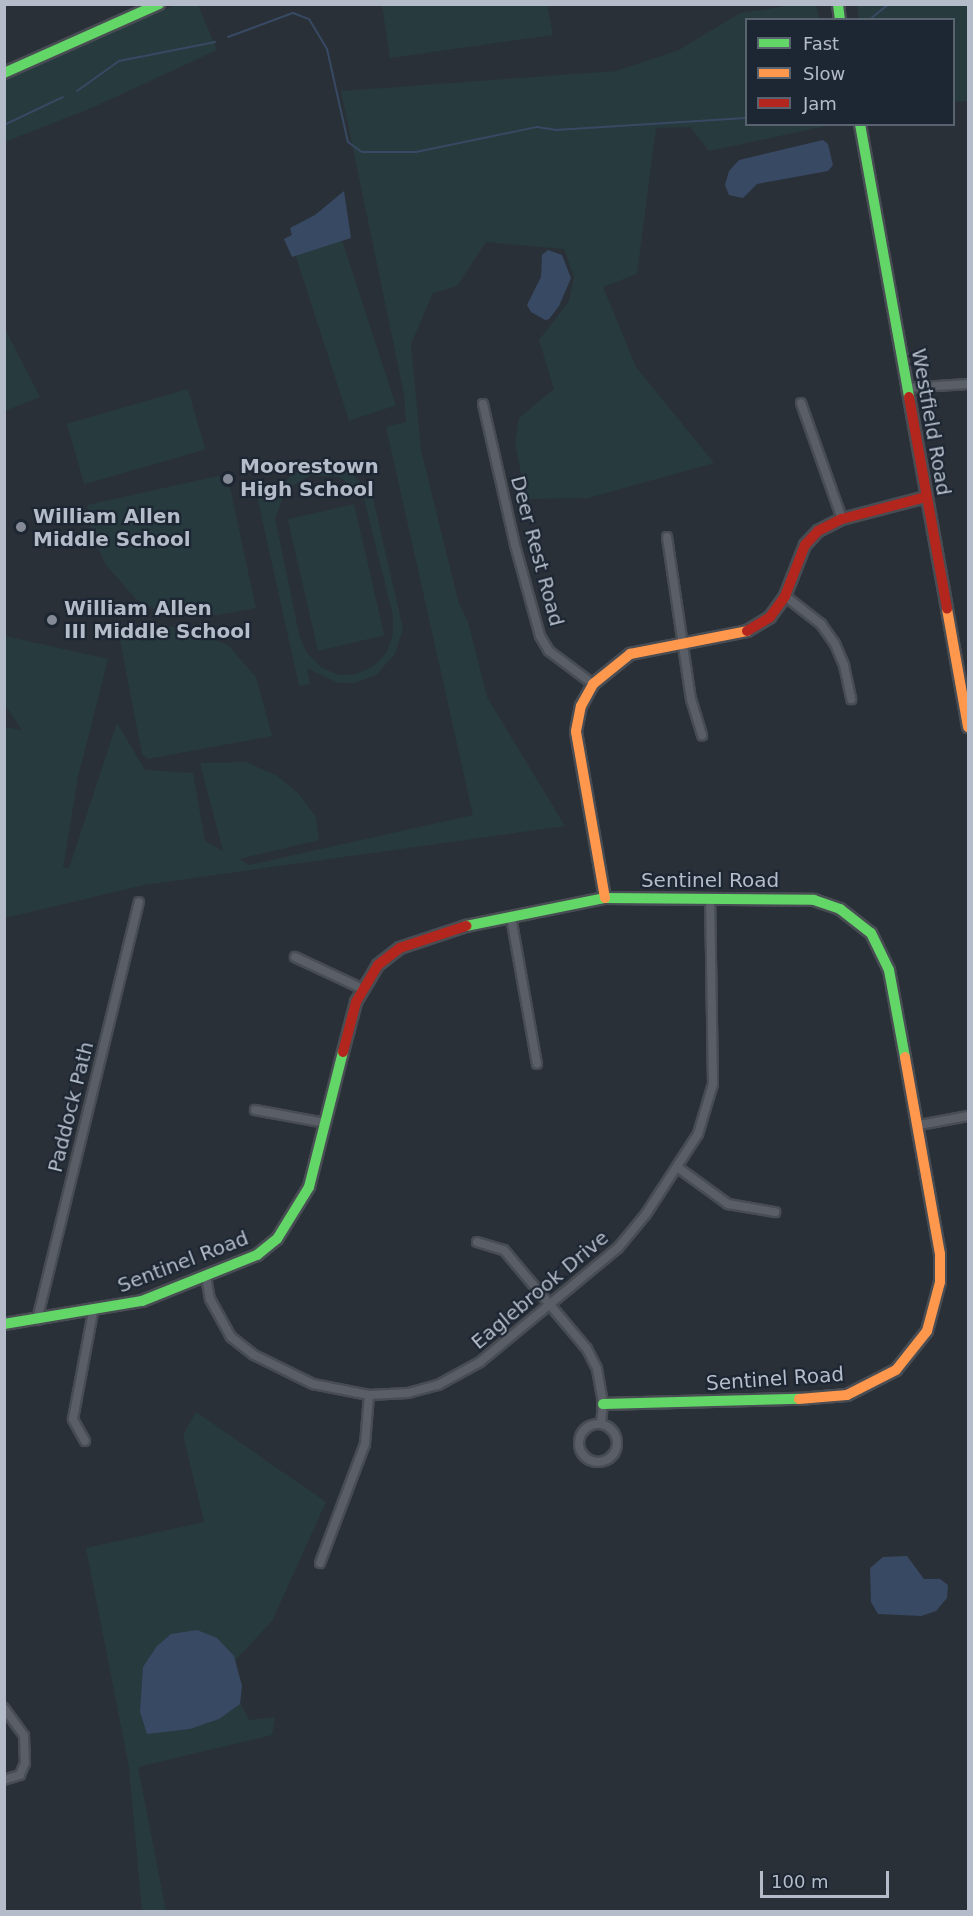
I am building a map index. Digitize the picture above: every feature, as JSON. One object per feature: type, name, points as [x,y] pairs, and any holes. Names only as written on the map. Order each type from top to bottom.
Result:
[{"type":"street","points":[[4,74],[159,4]]},
{"type":"street","name":"Westfield Road","points":[[860,126],[969,727]]},
{"type":"street","points":[[906,388],[969,384]]},
{"type":"street","points":[[801,403],[842,519]]},
{"type":"street","name":"Deer Rest Road","points":[[483,404],[515,544],[540,636],[549,651],[593,684]]},
{"type":"street","points":[[605,898],[576,731],[581,706],[593,684],[610,667],[630,654],[747,631],[770,617],[785,596],[806,545],[818,531],[842,519],[926,497]]},
{"type":"street","points":[[667,537],[681,643],[702,735]]},
{"type":"street","points":[[785,596],[821,624],[834,644],[844,665],[851,699]]},
{"type":"street","name":"Sentinel Road","points":[[4,1324],[93,1312],[142,1301],[257,1255],[287,1228],[309,1187],[346,1034],[363,988],[378,965],[414,941],[511,916],[605,898],[814,900],[840,909],[871,933],[889,970],[919,1125],[940,1254],[940,1282],[927,1331],[896,1370],[873,1385],[834,1398],[603,1404]]},
{"type":"street","name":"Eaglebrook Drive","points":[[206,1277],[210,1299],[222,1327],[254,1355],[314,1384],[369,1395],[408,1393],[453,1378],[480,1362],[618,1248],[677,1167],[701,1127],[713,1084],[710,899]]},
{"type":"street","name":"Paddock Path","points":[[37,1320],[139,902]]},
{"type":"street","points":[[511,916],[537,1065]]},
{"type":"street","points":[[295,957],[363,988]]},
{"type":"street","points":[[255,1110],[325,1123]]},
{"type":"street","points":[[919,1125],[969,1116]]},
{"type":"street","points":[[677,1167],[728,1204],[775,1212]]},
{"type":"street","points":[[477,1242],[504,1250],[553,1304],[587,1349],[597,1369],[603,1404],[601,1423]]},
{"type":"street","points":[[85,1441],[73,1419],[93,1312]]},
{"type":"street","points":[[320,1563],[365,1444],[369,1395]]},
{"type":"street","points":[[601,1423],[615,1434],[617,1446],[607,1460],[595,1462],[580,1452],[578,1440],[589,1425],[601,1423]]},
{"type":"street","points":[[4,1708],[24,1736],[26,1763],[20,1775],[4,1780]]},
{"type":"green space","points":[[178,4],[198,5],[217,50],[96,106],[5,142],[5,79]]},
{"type":"green space","points":[[382,5],[547,5],[553,35],[390,58]]},
{"type":"green space","points":[[794,5],[816,5],[819,18],[745,18],[745,126],[826,126],[709,151],[690,127],[656,128],[637,274],[603,287],[636,367],[714,463],[588,498],[526,499],[515,443],[519,418],[554,389],[539,340],[569,301],[574,277],[564,249],[486,242],[457,286],[433,293],[411,344],[421,450],[459,604],[468,622],[487,697],[565,826],[144,885],[5,918],[5,727],[22,730],[5,705],[5,636],[108,659],[78,777],[63,868],[69,868],[117,723],[145,770],[193,773],[205,841],[223,851],[200,763],[246,762],[276,775],[299,794],[316,817],[319,840],[239,859],[249,865],[473,815],[386,427],[406,422],[404,394],[341,91],[616,71],[679,50],[740,13]]},
{"type":"green space","points":[[857,5],[968,5],[968,101],[955,102],[955,18],[859,18]]},
{"type":"green space","points":[[342,240],[396,405],[349,421],[295,255]]},
{"type":"green space","points":[[5,329],[40,397],[4,411]]},
{"type":"green space","points":[[188,389],[205,450],[84,484],[67,424]]},
{"type":"green space","points":[[321,465],[352,474],[372,494],[403,629],[395,654],[376,675],[355,683],[338,683],[307,668],[310,684],[299,686],[257,496],[268,494],[270,501],[292,474]],"holes":[[[311,475],[340,477],[364,498],[393,616],[393,634],[387,652],[374,666],[356,674],[340,675],[322,668],[307,653],[300,638],[275,518],[286,490]]]},
{"type":"green space","points":[[218,476],[229,483],[256,608],[218,615],[163,614],[136,599],[106,565],[92,535],[87,505]]},
{"type":"green space","points":[[354,504],[384,636],[318,651],[288,519]]},
{"type":"green space","points":[[135,627],[183,627],[228,645],[256,677],[272,736],[148,759],[142,754],[119,635]]},
{"type":"green space","points":[[196,1412],[326,1502],[272,1621],[232,1664],[236,1695],[249,1720],[275,1717],[272,1735],[138,1767],[166,1911],[142,1911],[129,1767],[86,1548],[204,1522],[183,1435]]},
{"type":"water","points":[[823,140],[828,144],[833,165],[828,171],[757,184],[743,198],[729,195],[725,185],[729,171],[739,160]]},
{"type":"water","points":[[344,191],[351,238],[292,257],[284,239],[292,235],[290,228],[315,215]]},
{"type":"water","points":[[548,250],[562,255],[571,278],[559,306],[549,319],[545,320],[531,312],[527,305],[541,277],[542,255]]},
{"type":"water","points":[[907,1556],[924,1579],[940,1579],[948,1585],[947,1598],[936,1611],[921,1616],[878,1614],[871,1602],[870,1568],[883,1557]]},
{"type":"water","points":[[197,1630],[217,1638],[234,1656],[242,1686],[240,1704],[219,1719],[190,1729],[147,1734],[140,1712],[143,1667],[157,1646],[171,1634]]},
{"type":"waterway","points":[[872,18],[889,4]]},
{"type":"waterway","points":[[228,37],[293,13],[309,19],[327,49],[348,142],[362,152],[416,152],[537,127],[555,130],[745,118]]},
{"type":"waterway","points":[[77,91],[119,61],[215,42]]},
{"type":"waterway","points":[[4,125],[63,97]]},
{"type":"traffic: fast","points":[[4,73],[159,4]]},
{"type":"traffic: fast","points":[[838,4],[840,18]]},
{"type":"traffic: fast","points":[[860,126],[909,397]]},
{"type":"traffic: fast","points":[[466,926],[605,898],[814,900],[840,909],[871,933],[889,970],[905,1057]]},
{"type":"traffic: fast","points":[[4,1324],[142,1301],[257,1255],[277,1239],[309,1187],[343,1052]]},
{"type":"traffic: fast","points":[[603,1404],[799,1399]]},
{"type":"traffic: slow","points":[[947,609],[968,727]]},
{"type":"traffic: slow","points":[[605,898],[576,731],[581,706],[593,684],[630,654],[747,631]]},
{"type":"traffic: slow","points":[[799,1399],[847,1395],[896,1370],[927,1331],[940,1282],[940,1254],[905,1057]]},
{"type":"traffic: jam","points":[[909,397],[947,609]]},
{"type":"traffic: jam","points":[[747,631],[770,617],[785,596],[805,545],[818,531],[842,519],[926,497]]},
{"type":"traffic: jam","points":[[343,1052],[356,1002],[378,965],[400,948],[466,926]]},
{"type":"place","name":"Moorestown High School","points":[[228,479]]},
{"type":"place","name":"William Allen Middle School","points":[[21,527]]},
{"type":"place","name":"William Allen III Middle School","points":[[52,620]]}]
